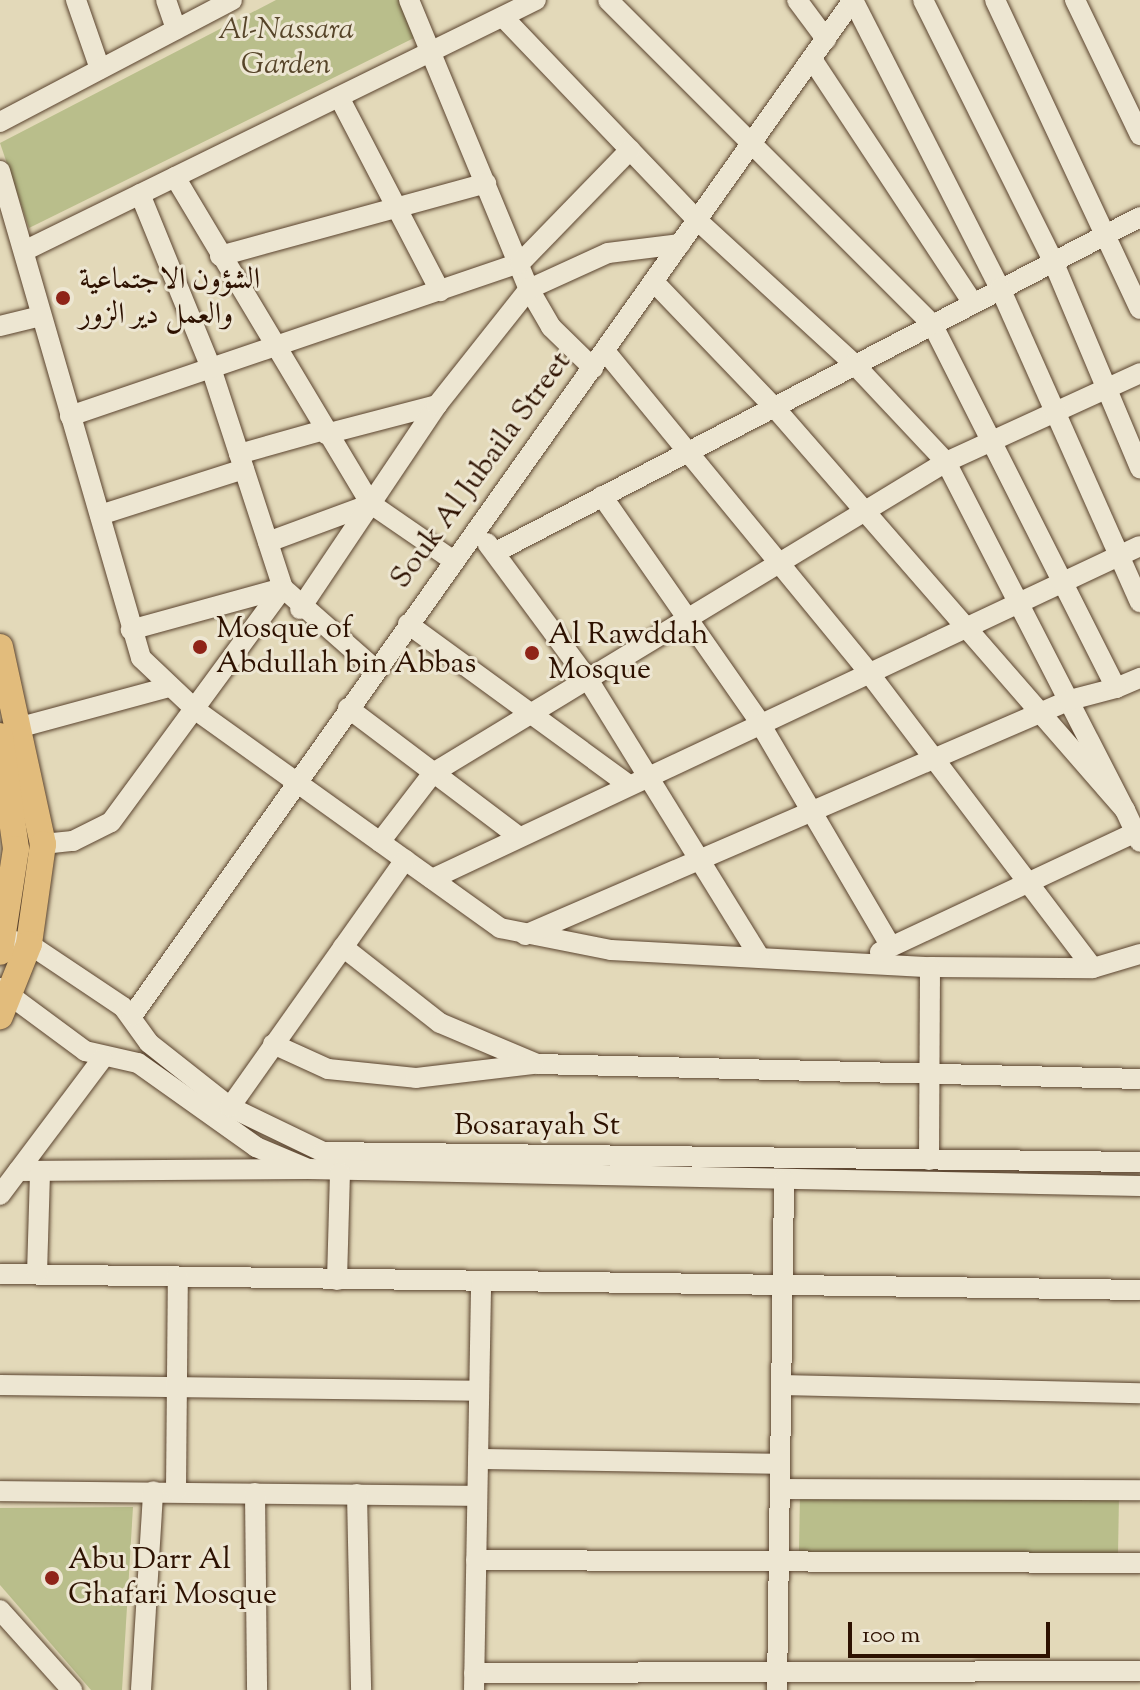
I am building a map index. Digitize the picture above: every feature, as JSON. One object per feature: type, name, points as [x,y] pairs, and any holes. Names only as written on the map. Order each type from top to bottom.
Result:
[{"type":"main road","points":[[0,647],[11,945]]},
{"type":"main road","points":[[3,999],[11,945],[43,844],[5,734]]},
{"type":"street","points":[[76,0],[100,69]]},
{"type":"street","points":[[166,0],[176,29]]},
{"type":"street","points":[[0,122],[232,0]]},
{"type":"street","points":[[409,0],[529,289],[551,327],[599,360],[688,450],[866,669],[1025,883],[1093,968]]},
{"type":"street","points":[[24,251],[339,97],[507,9],[536,0]]},
{"type":"street","points":[[608,0],[750,146],[932,324],[1116,688]]},
{"type":"street","points":[[797,0],[826,39]]},
{"type":"street","points":[[853,0],[1000,288],[1140,602]]},
{"type":"street","name":"Souk Al Jubaila Street","points":[[0,1195],[111,1059],[296,780],[599,360],[853,0]]},
{"type":"street","points":[[923,0],[1053,261],[1140,468]]},
{"type":"street","points":[[995,0],[1140,309]]},
{"type":"street","points":[[1075,0],[1140,135]]},
{"type":"street","points":[[507,9],[630,150],[697,220],[854,364],[946,462],[1020,600],[1138,835],[890,945],[871,958]]},
{"type":"street","points":[[812,59],[973,303]]},
{"type":"street","points":[[339,97],[440,291]]},
{"type":"street","points":[[70,416],[520,263],[630,150]]},
{"type":"street","points":[[0,171],[141,658],[166,688],[432,879],[522,937],[611,950],[871,958],[930,967],[1093,968],[1140,954]]},
{"type":"street","points":[[175,177],[273,347],[371,504],[454,561]]},
{"type":"street","points":[[220,256],[486,183]]},
{"type":"street","points":[[140,194],[211,368],[283,588],[300,609],[375,669]]},
{"type":"street","points":[[496,552],[1140,217]]},
{"type":"street","points":[[300,609],[437,405],[529,289],[608,253],[680,244]]},
{"type":"street","points":[[654,282],[775,408],[863,513],[1125,810]]},
{"type":"street","points":[[0,326],[41,316]]},
{"type":"street","points":[[380,842],[433,773],[946,462],[1140,373]]},
{"type":"street","points":[[100,515],[325,432],[437,405]]},
{"type":"street","points":[[602,496],[692,616],[758,720],[809,812],[890,945]]},
{"type":"street","points":[[268,542],[371,504]]},
{"type":"street","points":[[475,531],[496,552],[589,681],[635,778],[695,858],[759,956]]},
{"type":"street","points":[[432,879],[635,778],[866,669],[1140,546]]},
{"type":"street","points":[[131,630],[283,588]]},
{"type":"street","points":[[43,844],[73,841],[111,822],[197,711],[283,588]]},
{"type":"street","points":[[408,624],[533,714],[635,778]]},
{"type":"street","points":[[522,937],[695,858],[1043,716],[1070,700],[1140,678]]},
{"type":"street","points":[[5,734],[166,688]]},
{"type":"street","points":[[348,708],[518,836]]},
{"type":"street","points":[[230,1107],[405,860]]},
{"type":"street","name":"Bosarayah St","points":[[11,945],[136,1023],[230,1107],[285,1139],[342,1156],[1140,1162]]},
{"type":"street","points":[[343,947],[440,1023],[537,1064]]},
{"type":"street","points":[[929,1160],[930,967]]},
{"type":"street","name":"Bosarayah St","points":[[3,999],[111,1059],[138,1063],[256,1147],[308,1169],[340,1173],[1140,1186]]},
{"type":"street","points":[[273,1044],[328,1069],[416,1078],[537,1064],[1140,1079]]},
{"type":"street","points":[[18,1171],[308,1169]]},
{"type":"street","points":[[37,1274],[40,1171]]},
{"type":"street","points":[[337,1280],[340,1173]]},
{"type":"street","points":[[778,1682],[784,1180]]},
{"type":"street","points":[[0,1274],[1140,1290]]},
{"type":"street","points":[[176,1491],[174,1388],[178,1277]]},
{"type":"street","points":[[481,1283],[474,1682],[778,1682],[1140,1671]]},
{"type":"street","points":[[0,1385],[479,1391]]},
{"type":"street","points":[[781,1385],[1140,1393]]},
{"type":"street","points":[[478,1459],[780,1464]]},
{"type":"street","points":[[780,1489],[1140,1490]]},
{"type":"street","points":[[0,1491],[477,1496]]},
{"type":"street","points":[[141,1690],[153,1491]]},
{"type":"street","points":[[255,1493],[257,1690]]},
{"type":"street","points":[[357,1494],[361,1690]]},
{"type":"street","points":[[476,1560],[1140,1563]]},
{"type":"street","points":[[1,1614],[72,1690]]},
{"type":"green space","name":"Al-Nassara Garden","points":[[276,0],[403,0],[420,35],[29,228],[0,143]]},
{"type":"green space","points":[[800,1494],[1119,1500],[1118,1558],[799,1552]]},
{"type":"green space","points":[[133,1507],[122,1690],[91,1690],[0,1585],[0,1508]]},
{"type":"place","name":"الشؤون الاجتماعية والعمل دير الزور","points":[[63,298]]},
{"type":"place","name":"Mosque of Abdullah bin Abbas","points":[[200,647]]},
{"type":"place","name":"Al Rawddah Mosque","points":[[532,653]]},
{"type":"place","name":"Abu Darr Al Ghafari Mosque","points":[[52,1578]]}]
